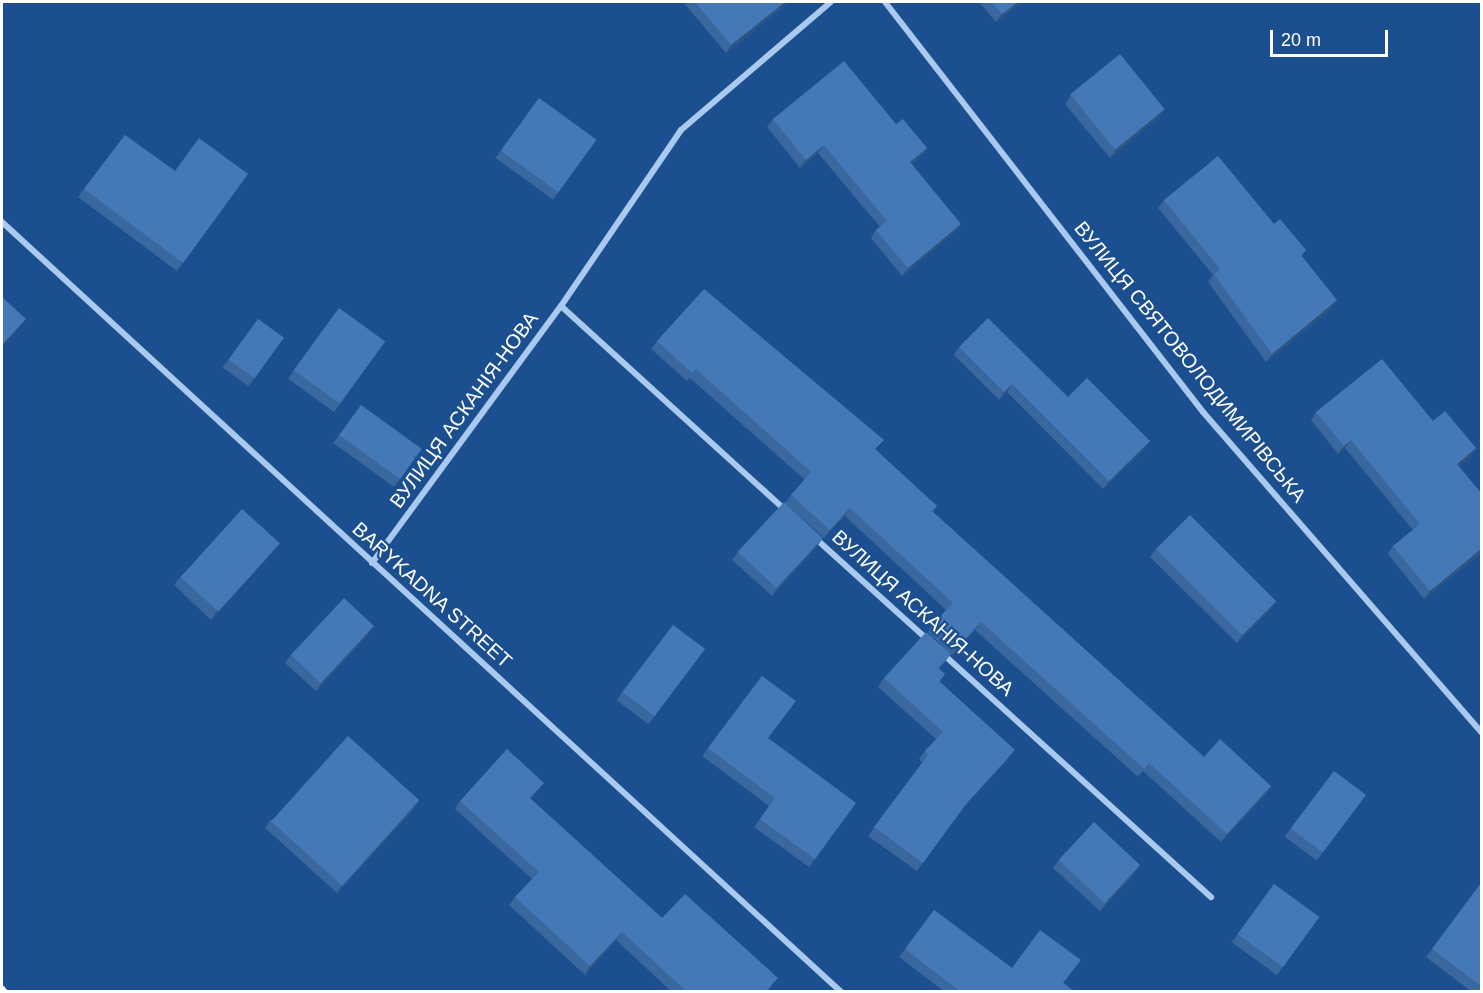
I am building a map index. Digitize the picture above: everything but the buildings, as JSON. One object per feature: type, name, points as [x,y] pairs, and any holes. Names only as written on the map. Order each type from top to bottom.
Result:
[{"type":"street","name":"ВУЛИЦЯ АСКАНІЯ-НОВА","points":[[372,563],[561,306],[681,130],[831,2]]},
{"type":"street","name":"ВУЛИЦЯ СВЯТОВОЛОДИМИРІВСЬКА","points":[[885,2],[1203,412],[1482,733]]},
{"type":"street","name":"BARYKADNA STREET","points":[[2,222],[842,992]]},
{"type":"street","name":"ВУЛИЦЯ АСКАНІЯ-НОВА","points":[[561,306],[789,514]]},
{"type":"street","name":"ВУЛИЦЯ АСКАНІЯ-НОВА","points":[[807,530],[1211,897]]},
{"type":"railway","points":[[2,987],[6,992]]}]
